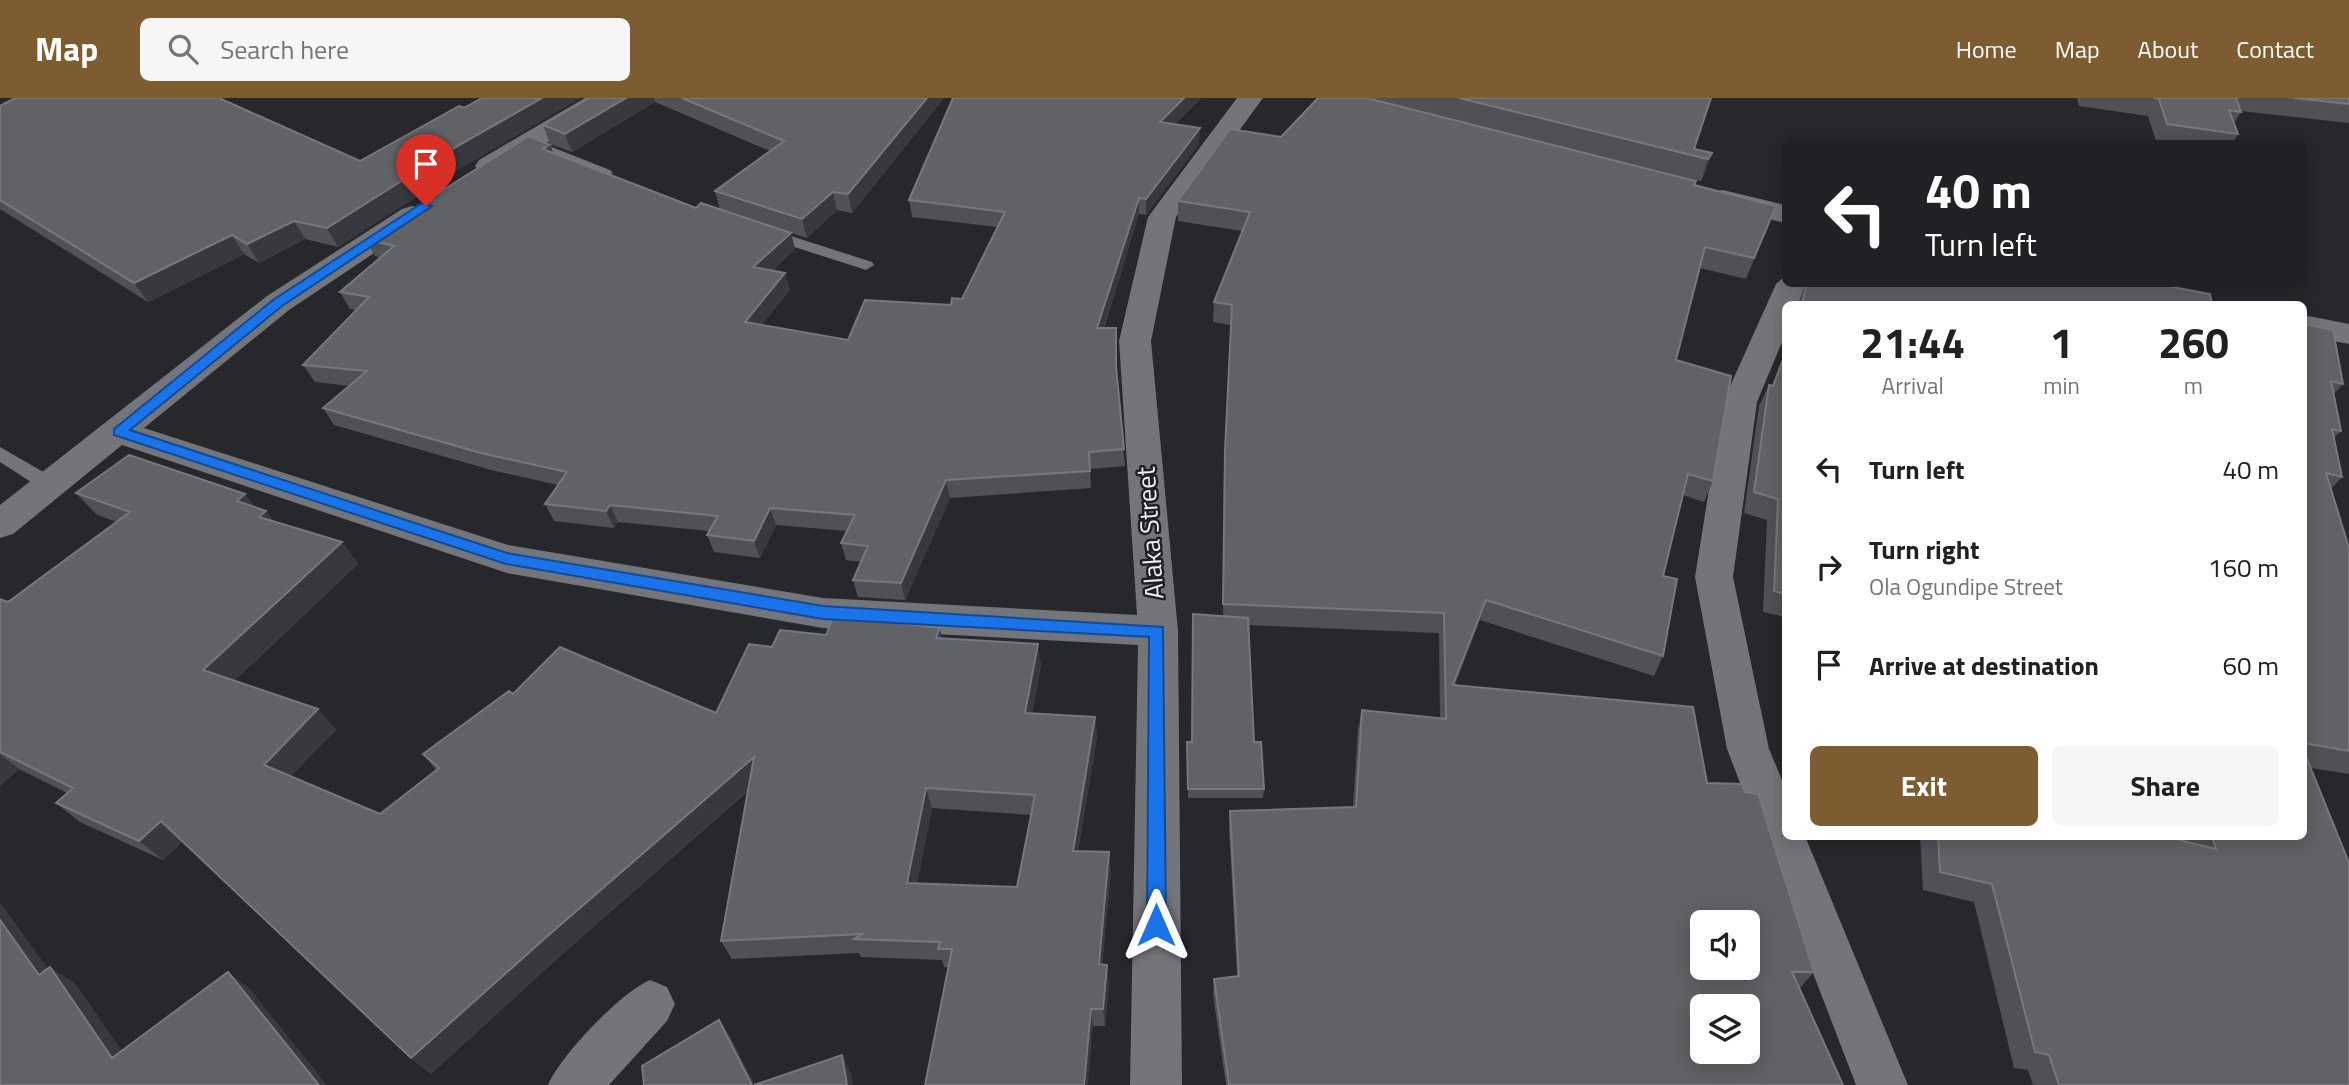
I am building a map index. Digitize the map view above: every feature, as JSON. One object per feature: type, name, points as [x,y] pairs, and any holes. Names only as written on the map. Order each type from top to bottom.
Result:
[{"type":"street","points":[[469,178],[603,98]]},
{"type":"street","name":"Alaka Street","points":[[1156,1085],[1158,631],[1135,341],[1161,217],[1250,98]]},
{"type":"street","points":[[1704,193],[1782,213]]},
{"type":"street","points":[[0,525],[278,303],[435,200]]},
{"type":"street","points":[[1782,305],[1740,402],[1714,578],[1748,749],[1782,834]]},
{"type":"street","points":[[2307,326],[2349,334]]},
{"type":"street","points":[[119,432],[506,559],[823,612],[1158,631]]},
{"type":"street","points":[[1784,840],[1882,1085]]},
{"type":"street","points":[[574,1085],[650,1004]]},
{"type":"lane","points":[[529,142],[619,179]]},
{"type":"lane","points":[[748,227],[866,265]]},
{"type":"lane","points":[[0,453],[52,486]]},
{"type":"building","points":[[15,98],[219,98],[360,161],[459,106],[464,108],[482,98],[542,98],[449,151],[327,228],[294,221],[247,244],[232,235],[134,283],[0,200],[0,106]]},
{"type":"building","points":[[589,98],[626,98],[565,134],[543,125]]},
{"type":"building","points":[[682,98],[927,98],[848,194],[833,192],[802,219],[715,191],[784,141]]},
{"type":"building","points":[[953,98],[1184,98],[1160,122],[1200,128],[1146,199],[1139,198],[1097,328],[1116,328],[1116,366],[1124,449],[1089,452],[1090,471],[946,480],[901,583],[853,580],[868,546],[841,543],[855,515],[770,508],[754,541],[707,535],[718,516],[610,505],[606,511],[545,504],[567,472],[481,453],[323,408],[367,371],[303,365],[369,297],[340,292],[394,246],[365,239],[529,136],[550,145],[543,149],[696,208],[701,203],[791,233],[753,267],[785,273],[745,322],[848,340],[865,300],[951,305],[952,298],[962,299],[1005,212],[909,200]]},
{"type":"building","points":[[1318,98],[1367,98],[1696,181],[1694,185],[1776,206],[1754,258],[1705,247],[1676,360],[1731,376],[1713,481],[1688,474],[1663,576],[1677,579],[1663,656],[1486,600],[1453,685],[1693,707],[1707,783],[1742,784],[1745,792],[1758,794],[1814,972],[1792,972],[1843,1085],[1229,1085],[1214,979],[1239,976],[1230,811],[1356,807],[1362,710],[1446,719],[1444,613],[1223,604],[1225,451],[1232,305],[1214,302],[1250,212],[1178,201],[1230,129],[1281,137]]},
{"type":"building","points":[[1459,98],[1711,98],[1694,149],[1712,153],[1708,159]]},
{"type":"building","points":[[2154,98],[2236,98],[2241,112],[2229,110],[2238,134],[2167,124],[2159,99]]},
{"type":"building","points":[[2293,98],[2349,98],[2349,104]]},
{"type":"building","points":[[1806,287],[2173,287],[2210,294],[2212,301],[1803,301]]},
{"type":"building","points":[[2307,325],[2333,330],[2343,384],[2331,381],[2341,431],[2332,429],[2342,477],[2326,473],[2349,548],[2349,751],[2307,744]]},
{"type":"building","points":[[1782,363],[1782,593],[1774,591],[1778,499],[1754,492],[1769,385],[1773,386]]},
{"type":"building","points":[[129,455],[245,494],[237,501],[266,511],[259,517],[342,542],[203,670],[318,709],[264,765],[380,814],[439,768],[423,754],[509,691],[513,694],[560,647],[716,713],[749,644],[772,647],[780,630],[826,635],[836,610],[885,613],[881,621],[940,628],[936,638],[1038,644],[1025,713],[1095,717],[1073,851],[1109,852],[1099,964],[1107,965],[1103,1009],[1091,1009],[1084,1085],[925,1085],[952,949],[938,949],[940,942],[854,939],[862,934],[721,941],[754,757],[411,1058],[161,821],[139,841],[56,803],[73,788],[0,752],[0,599],[8,602],[130,512],[76,493]],"holes":[[[926,788],[1035,795],[1017,887],[907,883]]]},
{"type":"building","points":[[1193,614],[1248,618],[1254,742],[1261,742],[1264,789],[1188,789],[1187,742],[1192,742]]},
{"type":"building","points":[[2307,759],[2349,863],[2349,1085],[2059,1085],[2049,1055],[2035,1052],[1992,884],[1940,872],[1938,840],[2179,840],[2216,849],[2213,840],[2307,840]]},
{"type":"building","points":[[0,920],[39,975],[50,967],[112,1058],[228,972],[319,1085],[0,1085]]},
{"type":"building","points":[[719,1020],[752,1085],[644,1085],[642,1066]]},
{"type":"building","points":[[842,1055],[847,1085],[754,1085]]},
{"type":"route","points":[[426,206],[278,303],[119,432],[506,559],[823,612],[1158,631],[1156,925]]}]
